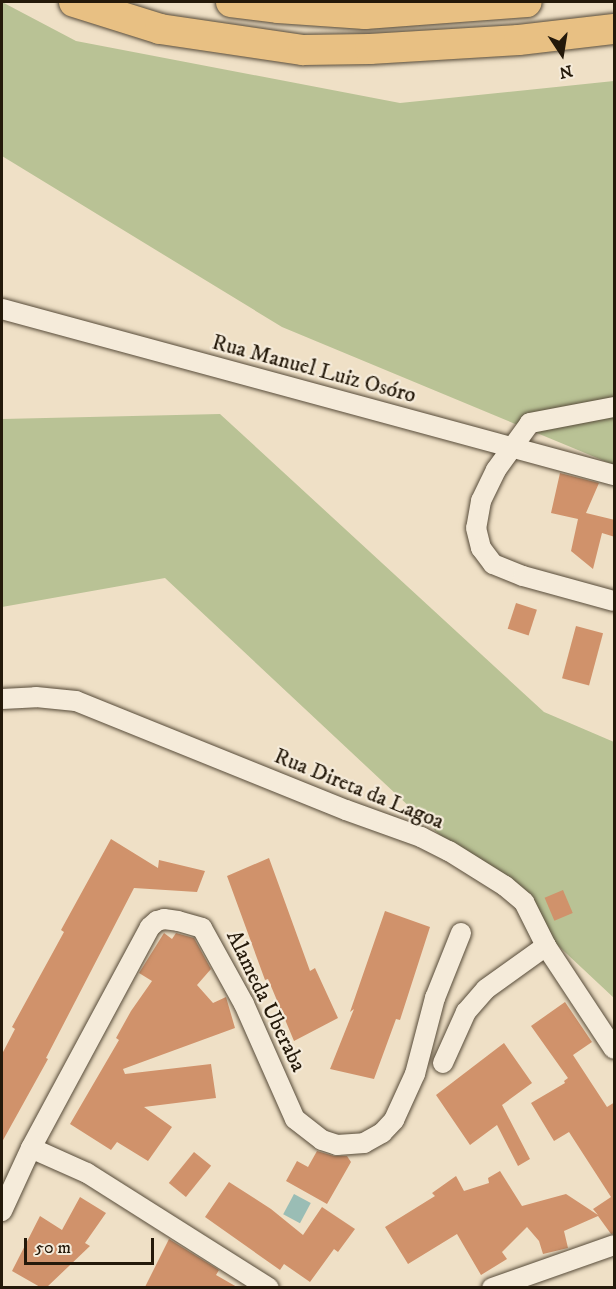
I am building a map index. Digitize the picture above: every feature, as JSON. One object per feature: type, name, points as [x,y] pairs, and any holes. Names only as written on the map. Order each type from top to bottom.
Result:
[{"type":"main road","points":[[74,2],[160,29],[303,50],[370,50],[519,40],[615,29]]},
{"type":"main road","points":[[231,2],[365,14],[527,2]]},
{"type":"street","name":"Rua Manuel Luiz Osóro","points":[[2,309],[615,475]]},
{"type":"street","points":[[615,407],[530,423],[511,447],[481,501],[476,528],[481,548],[493,564],[523,576],[615,601]]},
{"type":"street","name":"Rua Direta da Lagoa","points":[[2,699],[36,697],[76,701],[346,810],[421,837],[505,886],[524,902],[546,946],[615,1048]]},
{"type":"street","name":"Alameda Uberaba","points":[[2,1211],[32,1148],[150,927],[157,921],[177,921],[202,928],[244,1004],[295,1119],[322,1140],[337,1145],[364,1143],[382,1133],[393,1120],[415,1074],[435,999],[461,933]]},
{"type":"street","points":[[442,1063],[466,1012],[486,990],[546,946]]},
{"type":"street","points":[[32,1148],[87,1173],[269,1287]]},
{"type":"street","points":[[492,1287],[615,1245]]},
{"type":"green space","points":[[2,2],[76,41],[400,103],[614,81],[614,465],[282,327],[2,156]]},
{"type":"green space","points":[[220,414],[544,712],[614,742],[614,998],[165,578],[2,607],[2,419]]},
{"type":"water","points":[[294,1194],[311,1203],[300,1223],[283,1214]]},
{"type":"building","points":[[560,473],[599,483],[586,513],[615,520],[615,537],[602,533],[593,569],[571,551],[578,519],[551,513]]},
{"type":"building","points":[[516,603],[537,610],[529,635],[508,629]]},
{"type":"building","points":[[576,626],[603,633],[589,685],[562,678]]},
{"type":"building","points":[[111,839],[158,868],[159,860],[205,871],[197,892],[134,888],[46,1058],[48,1059],[2,1142],[2,1054],[15,1029],[12,1027],[64,932],[61,930]]},
{"type":"building","points":[[269,858],[310,971],[315,968],[338,1018],[294,1041],[268,979],[265,980],[227,876]]},
{"type":"building","points":[[563,890],[573,913],[554,921],[545,898]]},
{"type":"building","points":[[385,911],[430,927],[400,1020],[396,1019],[374,1079],[330,1069],[354,1009],[350,1012]]},
{"type":"building","points":[[164,933],[172,939],[176,933],[194,938],[211,969],[197,985],[213,1003],[226,997],[235,1028],[123,1069],[125,1074],[211,1064],[216,1098],[144,1107],[172,1127],[148,1161],[117,1142],[111,1150],[70,1124],[119,1040],[116,1038],[131,1011],[152,981],[139,973]]},
{"type":"building","points":[[565,1002],[592,1042],[573,1055],[607,1107],[615,1102],[615,1233],[611,1234],[598,1216],[564,1231],[568,1248],[543,1254],[539,1241],[527,1227],[502,1252],[507,1259],[481,1275],[457,1234],[408,1264],[385,1227],[435,1196],[432,1193],[456,1176],[464,1191],[489,1183],[488,1178],[500,1171],[522,1206],[566,1194],[598,1215],[593,1209],[611,1197],[569,1132],[554,1141],[531,1103],[565,1083],[564,1081],[568,1078],[531,1026]]},
{"type":"building","points":[[504,1043],[532,1083],[502,1105],[530,1159],[518,1166],[497,1125],[470,1145],[436,1095]]},
{"type":"building","points":[[317,1151],[334,1156],[347,1156],[351,1162],[327,1204],[286,1181],[297,1161],[308,1167]]},
{"type":"building","points":[[194,1152],[211,1166],[186,1197],[169,1183]]},
{"type":"building","points":[[229,1182],[271,1209],[303,1235],[322,1207],[355,1229],[338,1252],[334,1249],[310,1282],[284,1264],[280,1270],[205,1217]]},
{"type":"building","points":[[80,1197],[106,1213],[85,1243],[90,1246],[47,1287],[40,1287],[12,1271],[40,1216],[62,1230]]},
{"type":"building","points":[[169,1239],[219,1270],[216,1275],[237,1287],[145,1287]]}]
